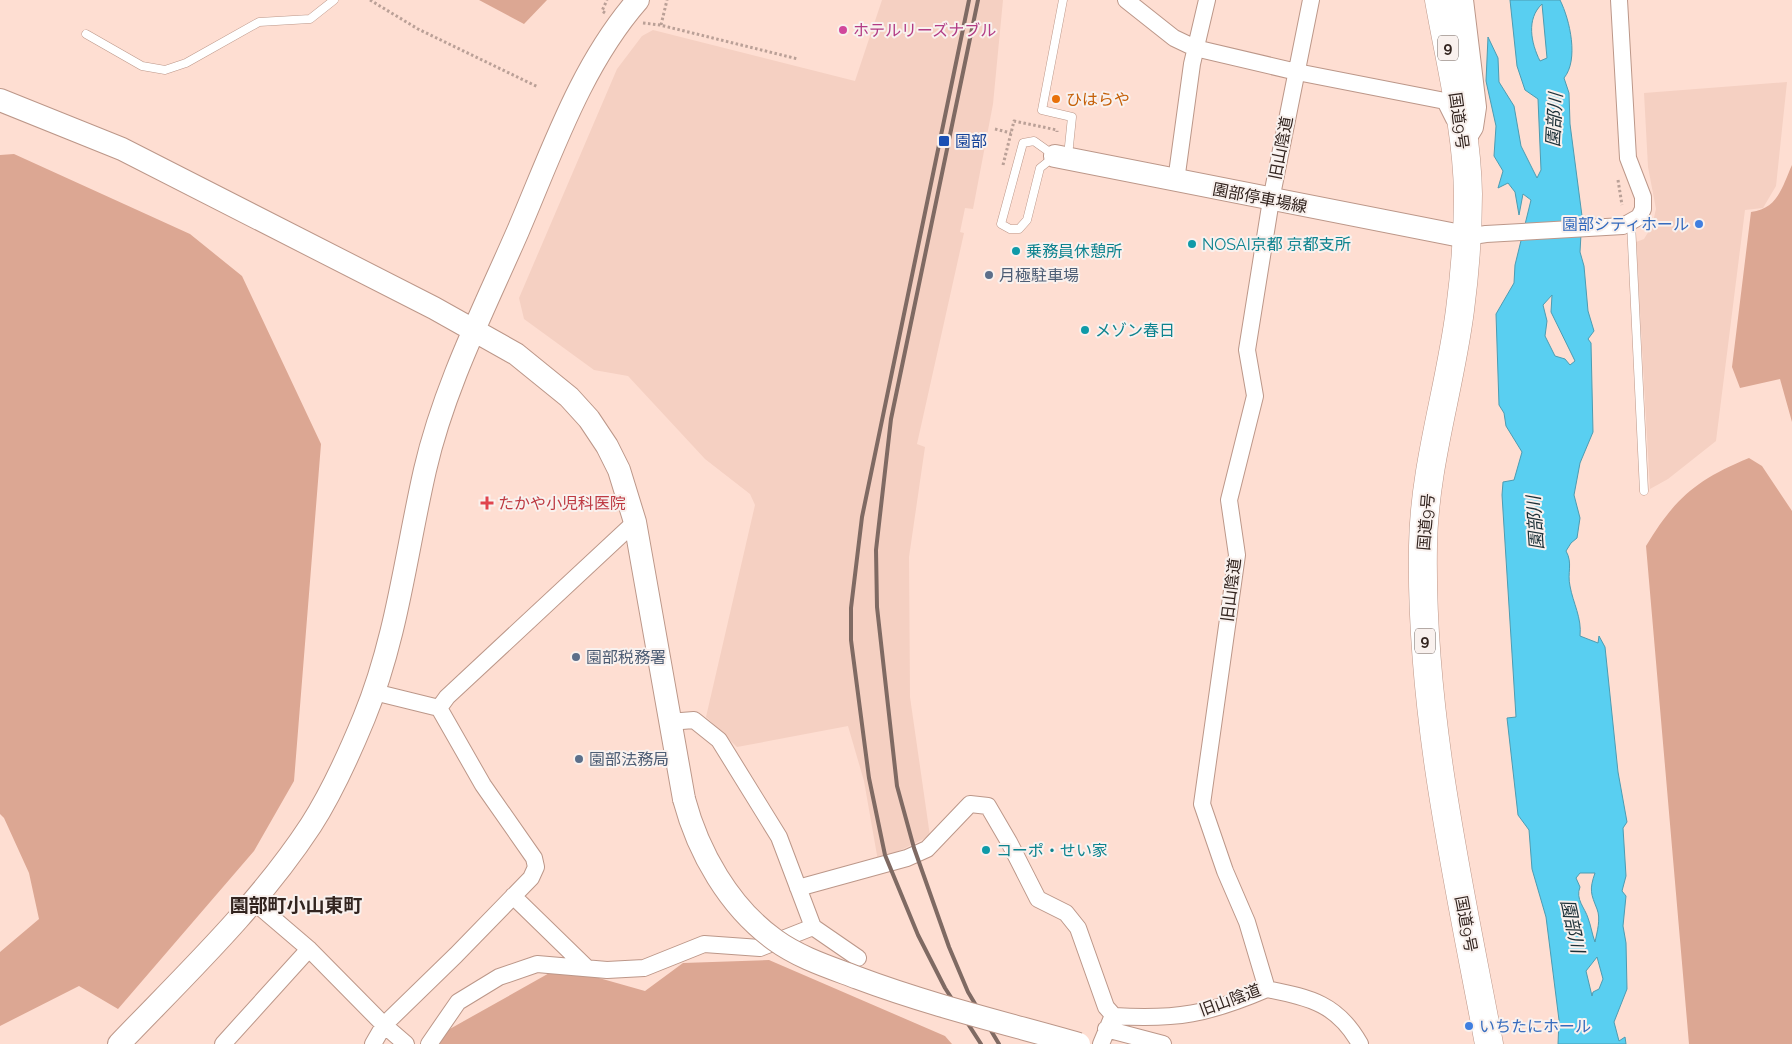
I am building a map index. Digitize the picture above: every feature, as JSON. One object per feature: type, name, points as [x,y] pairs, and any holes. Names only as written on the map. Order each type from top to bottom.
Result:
[{"type":"highway","name":"国道9号","points":[[1439,0],[1463,141],[1468,193],[1476,235],[1460,307],[1454,353],[1434,446],[1427,499],[1422,543],[1426,666],[1434,738],[1489,1044]]},
{"type":"street","points":[[119,1044],[254,902],[312,823],[363,720],[374,692],[393,626],[408,562],[425,469],[438,427],[474,331],[588,72],[609,36],[638,0]]},
{"type":"street","points":[[1126,0],[1174,38],[1195,48],[1296,72],[1445,101]]},
{"type":"street","points":[[1176,181],[1195,48],[1207,0]]},
{"type":"street","name":"旧山陰道","points":[[1107,1030],[1156,1019],[1214,1010],[1267,989],[1247,922],[1225,871],[1202,804],[1237,555],[1229,500],[1255,396],[1247,350],[1271,200],[1311,0]]},
{"type":"street","points":[[1427,0],[1445,101],[1463,141]]},
{"type":"street","points":[[1462,0],[1475,108],[1472,127],[1463,141]]},
{"type":"street","points":[[1476,235],[1613,226],[1631,223],[1639,217],[1643,209],[1642,197],[1628,158],[1619,0]]},
{"type":"street","points":[[0,100],[122,149],[434,308],[516,354],[536,368],[589,419],[607,446],[619,470],[635,522],[684,799],[692,830],[722,884],[749,916],[775,940],[815,962],[891,990],[1079,1044]]},
{"type":"street","name":"園部停車場線","points":[[1061,157],[1271,200],[1476,235]]},
{"type":"street","points":[[439,708],[447,697],[635,522]]},
{"type":"street","points":[[373,1044],[384,1025],[531,878],[536,867],[534,858],[483,785],[439,708],[374,692]]},
{"type":"street","points":[[669,722],[694,720],[719,740],[780,837],[813,927],[858,958]]},
{"type":"street","points":[[798,888],[907,858],[928,849],[970,804],[988,806],[1038,899],[1066,913],[1078,928],[1106,1007],[1107,1030],[1163,1044]]},
{"type":"street","points":[[513,896],[587,968]]},
{"type":"street","points":[[254,902],[309,949],[384,1025],[406,1044]]},
{"type":"street","points":[[429,1044],[458,1002],[499,977],[537,964],[587,968],[644,968],[704,944],[760,948],[813,927]]},
{"type":"street","points":[[223,1044],[309,949]]},
{"type":"street","points":[[1267,989],[1304,997],[1330,1008],[1360,1044]]},
{"type":"lane","points":[[86,34],[142,66],[165,70],[186,63],[259,22],[310,19],[334,0]]},
{"type":"lane","points":[[1061,157],[1034,141],[1023,143],[1001,224],[1010,229],[1020,229],[1027,220],[1040,168],[1061,157],[1072,117],[1042,110],[1063,0]]},
{"type":"lane","points":[[1631,223],[1644,492]]},
{"type":"path","points":[[370,0],[418,29],[538,87]]},
{"type":"path","points":[[607,0],[602,11],[608,14]]},
{"type":"path","points":[[661,25],[667,0]]},
{"type":"path","points":[[638,29],[642,23],[661,25],[798,59]]},
{"type":"path","points":[[996,130],[1011,133]]},
{"type":"shaded area","points":[[479,0],[547,0],[524,24]]},
{"type":"shaded area","points":[[882,0],[1003,0],[993,104],[973,209],[965,208],[960,232],[964,233],[917,444],[925,447],[909,557],[910,697],[930,836],[878,861],[864,781],[848,726],[737,747],[706,717],[755,505],[750,494],[705,459],[628,376],[594,370],[524,319],[519,298],[617,69],[642,36],[653,30],[855,81]]},
{"type":"shaded area","points":[[1787,82],[1776,186],[1763,208],[1745,210],[1716,441],[1668,479],[1650,489],[1636,242],[1644,239],[1652,226],[1656,209],[1648,167],[1644,93]]},
{"type":"shaded area","points":[[14,154],[190,234],[242,276],[321,444],[294,781],[254,851],[118,1009],[79,986],[0,1026],[0,952],[39,919],[29,873],[4,818],[0,814],[0,155]]},
{"type":"shaded area","points":[[1792,165],[1792,422],[1780,379],[1740,388],[1732,367],[1751,212],[1760,210],[1773,202],[1782,189]]},
{"type":"shaded area","points":[[1749,458],[1762,466],[1792,511],[1792,1044],[1689,1044],[1646,546],[1667,515],[1689,492],[1715,474]]},
{"type":"shaded area","points":[[769,960],[945,1036],[952,1044],[439,1044],[448,1030],[560,967],[645,991],[683,963]]},
{"type":"water","name":"園部川","points":[[1510,0],[1560,0],[1570,29],[1571,61],[1569,70],[1564,78],[1569,93],[1570,124],[1582,216],[1580,252],[1584,266],[1588,311],[1594,331],[1588,339],[1591,343],[1593,432],[1580,463],[1574,495],[1580,518],[1577,538],[1566,551],[1570,564],[1570,586],[1580,623],[1580,636],[1598,643],[1599,636],[1605,647],[1618,772],[1627,822],[1623,828],[1626,876],[1622,891],[1626,896],[1623,926],[1626,943],[1627,989],[1614,1022],[1619,1041],[1625,1037],[1626,1044],[1558,1044],[1559,1020],[1546,917],[1532,869],[1529,830],[1518,815],[1507,718],[1516,717],[1502,495],[1503,482],[1514,480],[1522,452],[1506,426],[1504,413],[1499,405],[1496,314],[1514,283],[1515,265],[1531,200],[1523,194],[1519,215],[1515,192],[1508,183],[1498,188],[1503,171],[1494,156],[1496,126],[1486,81],[1488,37],[1498,58],[1499,82],[1514,106],[1521,146],[1537,178],[1541,170],[1538,99],[1525,90],[1517,66]],"holes":[[[1542,4],[1547,58],[1540,61],[1532,39],[1532,24],[1537,10]],[[1552,295],[1551,312],[1575,361],[1570,365],[1565,359],[1555,356],[1545,336],[1547,321],[1543,305]],[[1580,873],[1595,873],[1592,892],[1599,917],[1595,942],[1579,896],[1580,887],[1576,878]],[[1597,957],[1603,979],[1599,989],[1593,992],[1592,996],[1586,971]]]},
{"type":"railway","points":[[969,0],[862,517],[851,608],[851,640],[869,778],[885,855],[918,935],[945,988],[981,1044]]},
{"type":"railway","points":[[978,0],[891,419],[876,550],[877,607],[897,786],[914,848],[949,947],[968,992],[999,1044]]},
{"type":"place","name":"ホテルリーズナブル","points":[[843,30]]},
{"type":"place","name":"ひはらや","points":[[1056,99]]},
{"type":"place","name":"園部","points":[[944,141]]},
{"type":"place","name":"園部シティホール","points":[[1699,224]]},
{"type":"place","name":"NOSAI京都 京都支所","points":[[1192,244]]},
{"type":"place","name":"乗務員休憩所","points":[[1016,251]]},
{"type":"place","name":"月極駐車場","points":[[989,275]]},
{"type":"place","name":"メゾン春日","points":[[1085,330]]},
{"type":"place","name":"たかや小児科医院","points":[[487,503]]},
{"type":"place","name":"園部税務署","points":[[576,657]]},
{"type":"place","name":"園部法務局","points":[[579,759]]},
{"type":"place","name":"コーポ・せい家","points":[[986,850]]},
{"type":"place","name":"いちたにホール","points":[[1469,1026]]},
{"type":"district","name":"園部町小山東町","points":[[296,905]]}]
